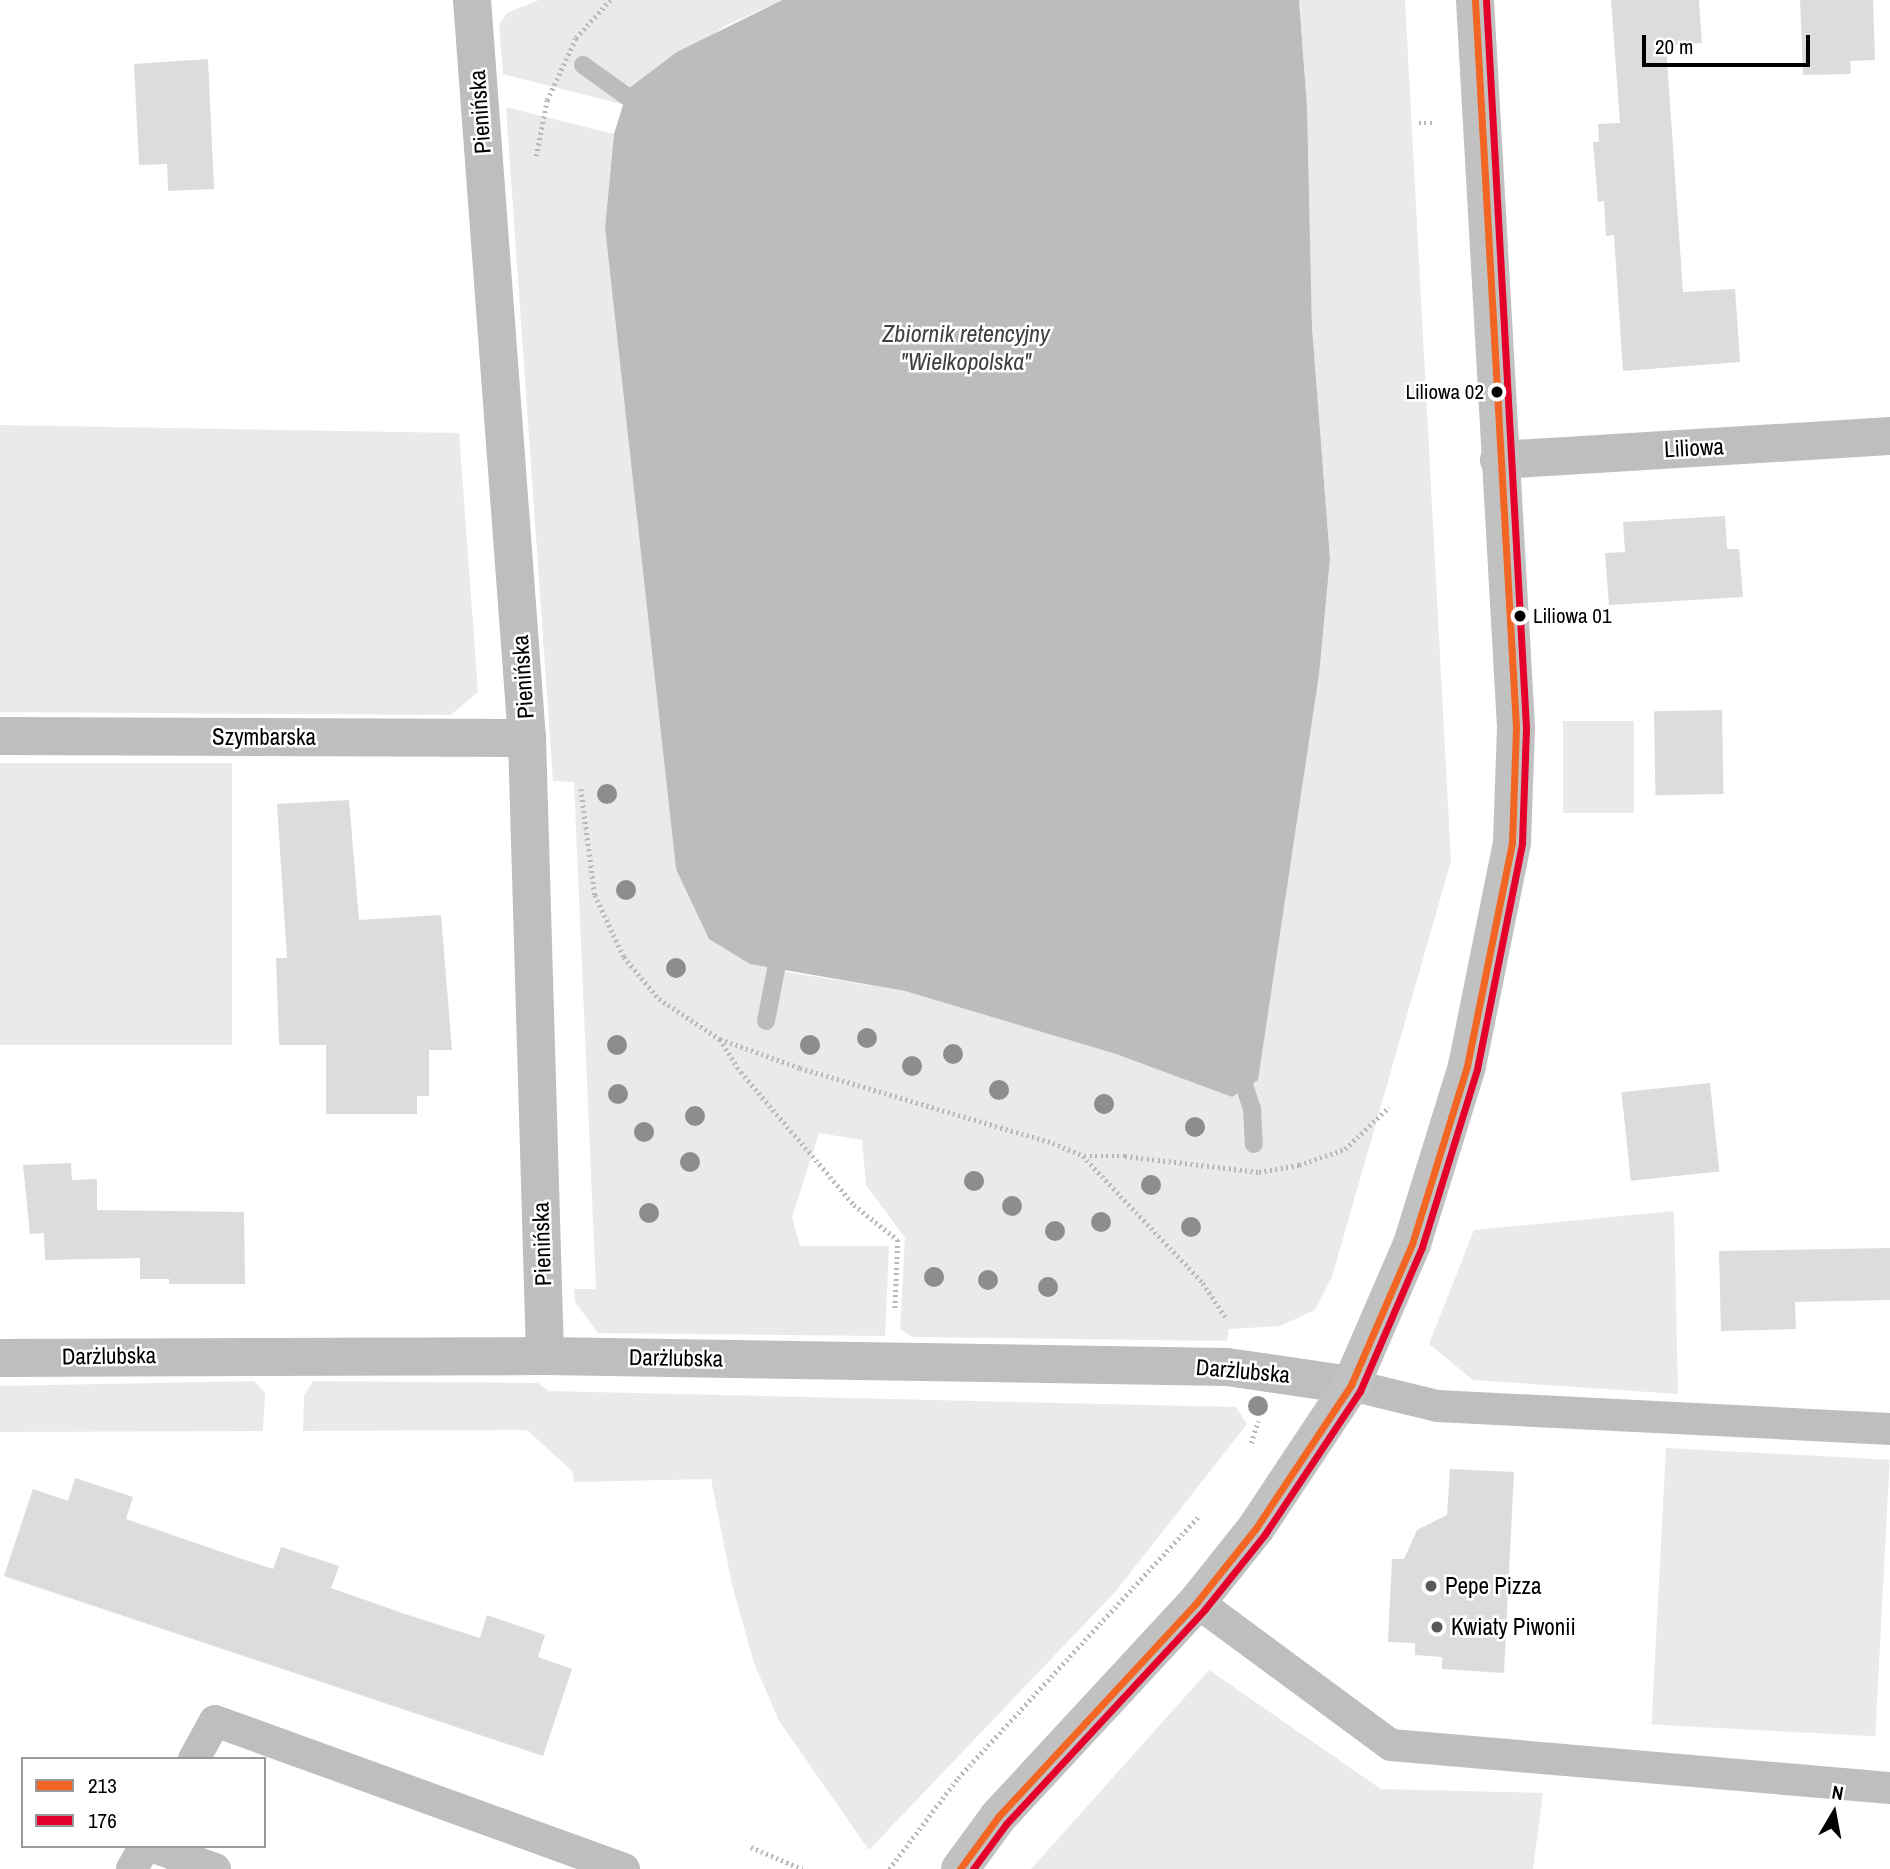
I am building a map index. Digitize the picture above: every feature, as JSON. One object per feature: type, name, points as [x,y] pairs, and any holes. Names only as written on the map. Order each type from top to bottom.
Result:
[{"type":"street","name":"Pienińska","points":[[471,0],[527,738],[545,1356]]},
{"type":"street","points":[[960,1869],[998,1817],[1197,1602],[1256,1528],[1351,1385],[1412,1244],[1466,1066],[1512,842],[1516,727],[1475,0]]},
{"type":"street","name":"Liliowa","points":[[1499,460],[1890,436]]},
{"type":"street","name":"Szymbarska","points":[[0,736],[527,738]]},
{"type":"street","name":"Darżlubska","points":[[0,1358],[545,1356],[893,1361],[1264,1370],[1351,1385]]},
{"type":"lane","points":[[1351,1385],[1438,1405],[1890,1429]]},
{"type":"lane","points":[[1197,1602],[1391,1745],[1890,1788]]},
{"type":"lane","points":[[195,1757],[215,1721],[624,1869]]},
{"type":"lane","points":[[132,1869],[144,1848]]},
{"type":"lane","points":[[157,1848],[215,1869]]},
{"type":"path","points":[[533,167],[547,100],[576,38],[610,0]]},
{"type":"path","points":[[581,786],[595,895],[624,957],[659,999],[720,1039],[800,1068],[1053,1143],[1083,1157],[1203,1283],[1230,1323]]},
{"type":"path","points":[[720,1039],[740,1072],[854,1205],[898,1240],[893,1361]]},
{"type":"path","points":[[1083,1157],[1125,1156],[1259,1172],[1299,1165],[1345,1149],[1389,1107]]},
{"type":"path","points":[[1250,1447],[1258,1424],[1253,1404],[1264,1370]]},
{"type":"path","points":[[889,1869],[958,1778],[1206,1508]]},
{"type":"path","points":[[751,1847],[802,1869]]},
{"type":"shaded area","points":[[539,0],[782,0],[727,25],[628,89],[622,104],[503,74],[499,24],[507,13]]},
{"type":"shaded area","points":[[1299,0],[1405,0],[1451,861],[1332,1277],[1315,1310],[1280,1326],[1229,1329],[1227,1341],[912,1337],[900,1329],[905,1238],[866,1185],[862,1140],[819,1133],[792,1217],[800,1246],[889,1246],[885,1336],[598,1333],[575,1302],[574,1289],[596,1289],[574,782],[553,781],[506,107],[614,134],[605,228],[676,869],[774,970],[905,991],[1116,1054],[1232,1097],[1258,1079],[1319,675],[1330,559],[1312,327],[1307,106]]},
{"type":"shaded area","points":[[0,425],[459,433],[478,692],[451,715],[0,712]]},
{"type":"shaded area","points":[[1563,721],[1634,721],[1634,813],[1563,813]]},
{"type":"shaded area","points":[[0,763],[232,763],[232,1045],[0,1045]]},
{"type":"shaded area","points":[[1674,1211],[1678,1394],[1473,1380],[1429,1344],[1474,1230]]},
{"type":"shaded area","points":[[254,1381],[265,1393],[263,1431],[0,1432],[0,1386]]},
{"type":"shaded area","points":[[313,1381],[538,1383],[549,1391],[1236,1407],[1247,1424],[1116,1591],[869,1850],[779,1721],[754,1663],[732,1585],[711,1479],[574,1482],[572,1471],[527,1430],[303,1431],[304,1395]]},
{"type":"shaded area","points":[[1666,1448],[1890,1460],[1875,1736],[1652,1725]]},
{"type":"shaded area","points":[[1209,1670],[1381,1789],[1543,1793],[1533,1869],[1031,1869]]},
{"type":"water","name":"Zbiornik retencyjny \"Wielkopolska\"","points":[[782,0],[1299,0],[1307,106],[1312,327],[1330,559],[1319,675],[1258,1080],[1232,1097],[1116,1054],[905,991],[750,964],[709,939],[676,869],[605,228],[614,134],[628,89],[677,52]]},
{"type":"building","points":[[1611,0],[1699,0],[1702,43],[1666,46],[1683,292],[1735,289],[1740,362],[1623,371],[1614,235],[1606,236],[1604,201],[1598,202],[1593,142],[1599,142],[1598,124],[1620,123]]},
{"type":"building","points":[[1800,0],[1873,0],[1875,60],[1850,61],[1851,74],[1803,75]]},
{"type":"building","points":[[208,59],[214,189],[168,191],[167,164],[139,165],[134,64]]},
{"type":"building","points":[[1725,516],[1727,549],[1739,549],[1743,597],[1609,605],[1605,553],[1625,552],[1623,522]]},
{"type":"building","points":[[1722,710],[1723,794],[1655,795],[1654,711]]},
{"type":"building","points":[[349,800],[359,920],[441,915],[452,1050],[429,1050],[429,1096],[417,1096],[417,1114],[326,1114],[326,1045],[279,1045],[276,958],[287,958],[277,804]]},
{"type":"building","points":[[1710,1083],[1719,1172],[1631,1181],[1621,1092]]},
{"type":"building","points":[[71,1163],[72,1180],[97,1179],[97,1210],[244,1212],[245,1284],[169,1284],[169,1279],[140,1279],[140,1258],[45,1260],[44,1233],[30,1234],[23,1165]]},
{"type":"building","points":[[1890,1248],[1890,1300],[1795,1302],[1796,1329],[1721,1331],[1719,1251]]},
{"type":"building","points":[[1450,1469],[1514,1472],[1504,1673],[1442,1669],[1442,1657],[1415,1655],[1415,1643],[1388,1642],[1392,1559],[1404,1559],[1417,1530],[1447,1515]]},
{"type":"building","points":[[75,1478],[133,1497],[126,1519],[239,1558],[273,1569],[281,1547],[339,1566],[331,1588],[405,1614],[480,1638],[487,1615],[545,1635],[538,1657],[572,1669],[543,1756],[4,1576],[33,1489],[68,1501]]},
{"type":"waterway","points":[[583,65],[643,108]]},
{"type":"waterway","points":[[766,1021],[780,949]]},
{"type":"waterway","points":[[1238,1066],[1252,1109],[1254,1144]]},
{"type":"transit line","name":"213","points":[[960,1869],[998,1817],[1197,1602],[1256,1528],[1351,1385],[1412,1244],[1467,1066],[1512,842],[1516,727],[1475,0]]},
{"type":"transit line","name":"176","points":[[973,1869],[1006,1824],[1205,1609],[1265,1534],[1360,1391],[1422,1247],[1477,1069],[1522,843],[1526,727],[1486,0]]},
{"type":"place","name":"Liliowa 02","points":[[1497,392]]},
{"type":"place","name":"Liliowa 01","points":[[1520,616]]},
{"type":"place","name":"Pepe Pizza","points":[[1431,1586]]},
{"type":"place","name":"Kwiaty Piwonii","points":[[1437,1627]]}]
